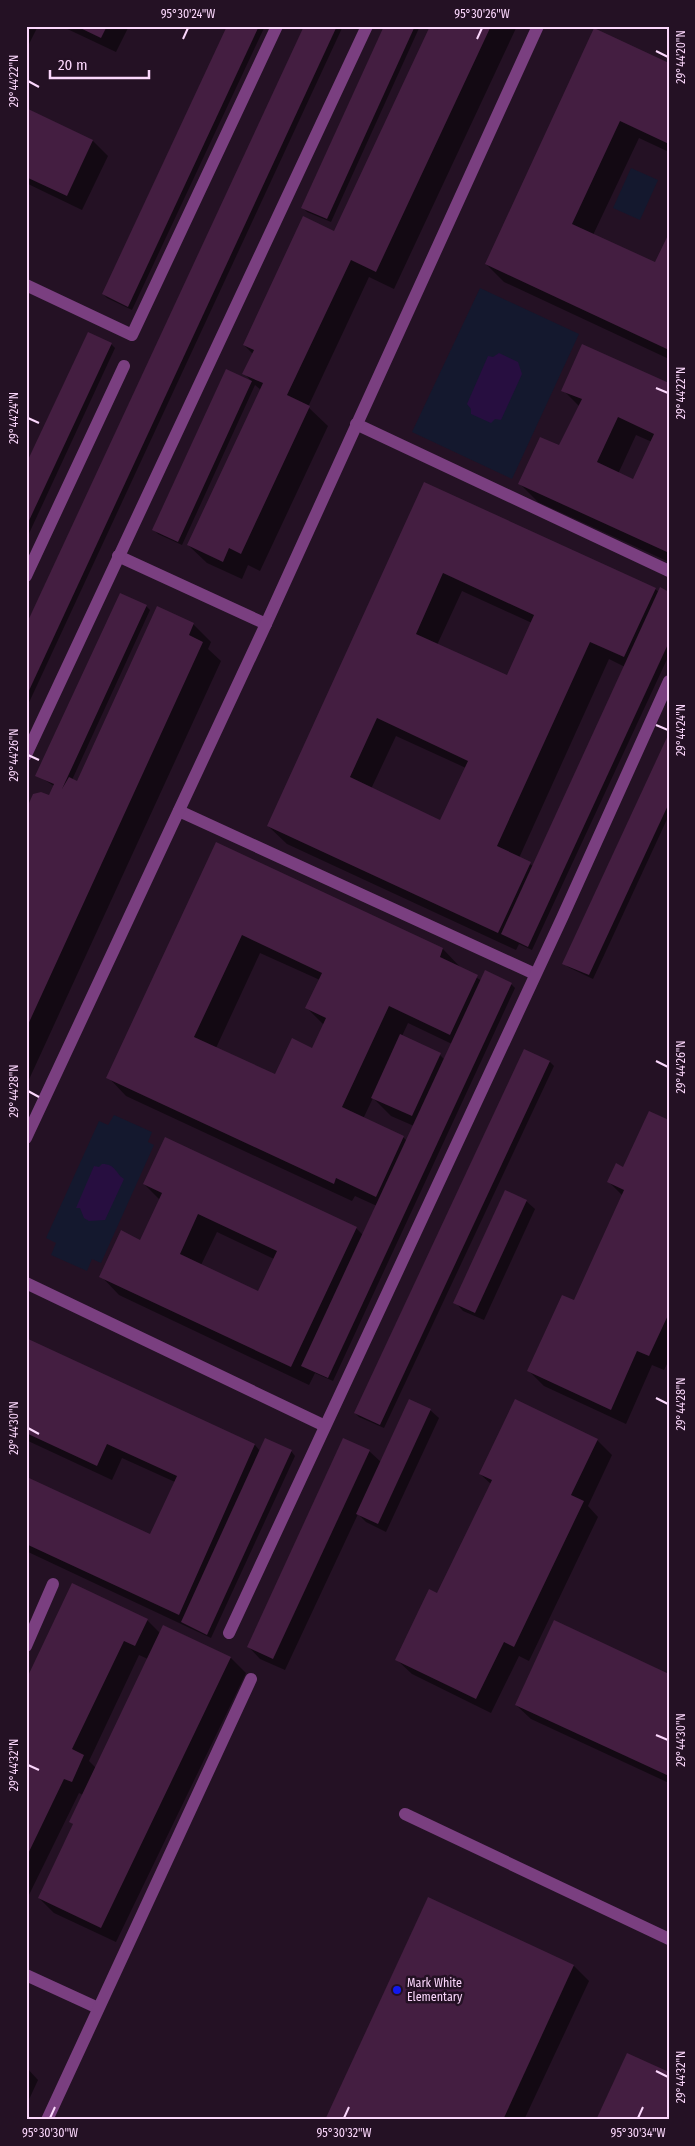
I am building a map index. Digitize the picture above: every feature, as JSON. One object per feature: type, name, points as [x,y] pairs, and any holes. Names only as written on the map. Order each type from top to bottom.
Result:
[{"type":"street","points":[[26,285],[132,335],[277,26]]},
{"type":"street","points":[[26,755],[366,26]]},
{"type":"street","points":[[26,1138],[266,624],[538,26]]},
{"type":"street","points":[[26,576],[124,366]]},
{"type":"street","points":[[356,424],[669,572]]},
{"type":"street","points":[[118,556],[266,624]]},
{"type":"street","points":[[229,1633],[669,681]]},
{"type":"street","points":[[179,811],[535,974]]},
{"type":"street","points":[[26,1283],[325,1426]]},
{"type":"street","points":[[26,1646],[54,1584]]},
{"type":"street","points":[[47,2120],[251,1679]]},
{"type":"street","points":[[405,1814],[669,1939]]},
{"type":"street","points":[[26,1975],[98,2008]]},
{"type":"shaded area","points":[[631,168],[658,180],[640,220],[613,208]]},
{"type":"shaded area","points":[[480,288],[579,334],[512,479],[412,432]]},
{"type":"shaded area","points":[[499,353],[518,362],[522,374],[501,420],[495,419],[491,423],[471,414],[471,409],[467,404],[488,356],[493,357]]},
{"type":"shaded area","points":[[114,1115],[152,1132],[148,1142],[154,1145],[101,1263],[92,1259],[87,1271],[51,1255],[56,1243],[46,1238],[99,1121],[108,1125]]},
{"type":"shaded area","points":[[102,1164],[113,1167],[124,1179],[105,1220],[89,1221],[84,1218],[80,1208],[76,1208],[94,1166],[99,1167]]},
{"type":"building","points":[[76,26],[107,26],[101,38]]},
{"type":"building","points":[[227,26],[259,26],[128,307],[102,294]]},
{"type":"building","points":[[304,26],[337,26],[26,697],[26,625]]},
{"type":"building","points":[[384,26],[415,26],[327,219],[301,208]]},
{"type":"building","points":[[430,26],[491,26],[376,272],[351,260],[287,395],[310,406],[241,554],[229,548],[223,562],[187,545],[263,383],[242,374],[254,350],[243,345],[303,216],[334,231]]},
{"type":"building","points":[[594,28],[669,63],[669,144],[620,121],[572,224],[655,262],[669,233],[669,350],[485,264]]},
{"type":"building","points":[[26,108],[93,140],[67,196],[26,177]]},
{"type":"building","points":[[88,332],[112,343],[26,527],[26,464]]},
{"type":"building","points":[[582,344],[669,383],[669,549],[667,552],[518,484],[540,437],[559,445],[582,399],[561,391]],"holes":[[[618,417],[654,434],[633,479],[597,462]]]},
{"type":"building","points":[[226,369],[252,381],[178,542],[152,530]]},
{"type":"building","points":[[424,482],[656,588],[624,657],[590,642],[497,846],[531,862],[498,933],[267,826]],"holes":[[[443,573],[534,615],[507,675],[416,634]],[[377,718],[468,761],[440,820],[350,777]]]},
{"type":"building","points":[[660,587],[669,592],[669,642],[528,947],[501,934]]},
{"type":"building","points":[[120,593],[147,605],[62,789],[69,777],[77,781],[157,606],[194,623],[189,635],[203,642],[26,1029],[26,810],[33,794],[41,792],[49,795],[54,784],[35,776]]},
{"type":"building","points":[[669,733],[669,803],[589,975],[562,964]]},
{"type":"building","points":[[216,842],[443,948],[440,957],[478,975],[450,1035],[389,1006],[342,1107],[404,1136],[376,1197],[336,1178],[334,1184],[106,1078]],"holes":[[[242,935],[322,973],[305,1008],[326,1018],[312,1048],[292,1038],[275,1074],[194,1037]]]},
{"type":"building","points":[[485,970],[512,983],[328,1378],[301,1366]]},
{"type":"building","points":[[400,1034],[441,1053],[412,1116],[371,1098]]},
{"type":"building","points":[[524,1049],[550,1061],[380,1425],[354,1413]]},
{"type":"building","points":[[649,1111],[669,1120],[669,1313],[649,1356],[637,1351],[611,1410],[527,1371],[562,1295],[574,1300],[624,1190],[607,1182],[616,1163],[623,1167]]},
{"type":"building","points":[[165,1137],[357,1227],[291,1367],[99,1277],[121,1230],[140,1240],[162,1193],[143,1184]],"holes":[[[198,1214],[277,1251],[258,1291],[180,1254]]]},
{"type":"building","points":[[505,1190],[527,1200],[475,1313],[453,1303]]},
{"type":"building","points":[[26,1338],[255,1444],[179,1615],[26,1544],[26,1484],[29,1478],[150,1534],[177,1476],[107,1444],[97,1466],[26,1433]]},
{"type":"building","points":[[409,1399],[431,1409],[378,1524],[356,1514]]},
{"type":"building","points":[[515,1399],[598,1439],[571,1495],[584,1501],[514,1647],[504,1642],[476,1699],[395,1660],[429,1589],[437,1593],[492,1480],[479,1474]]},
{"type":"building","points":[[265,1438],[292,1450],[207,1635],[181,1622]]},
{"type":"building","points":[[343,1438],[370,1450],[273,1659],[247,1647]]},
{"type":"building","points":[[72,1583],[148,1619],[135,1646],[124,1641],[72,1749],[84,1755],[72,1782],[64,1779],[26,1858],[26,1680]]},
{"type":"building","points":[[554,1620],[669,1674],[669,1776],[515,1705]]},
{"type":"building","points":[[163,1625],[231,1657],[101,1928],[38,1898],[73,1824],[69,1822]]},
{"type":"building","points":[[428,1897],[574,1965],[503,2120],[325,2120]]},
{"type":"building","points":[[627,2053],[669,2072],[669,2120],[596,2120]]},
{"type":"place","name":"Mark White Elementary","points":[[397,1990]]}]
